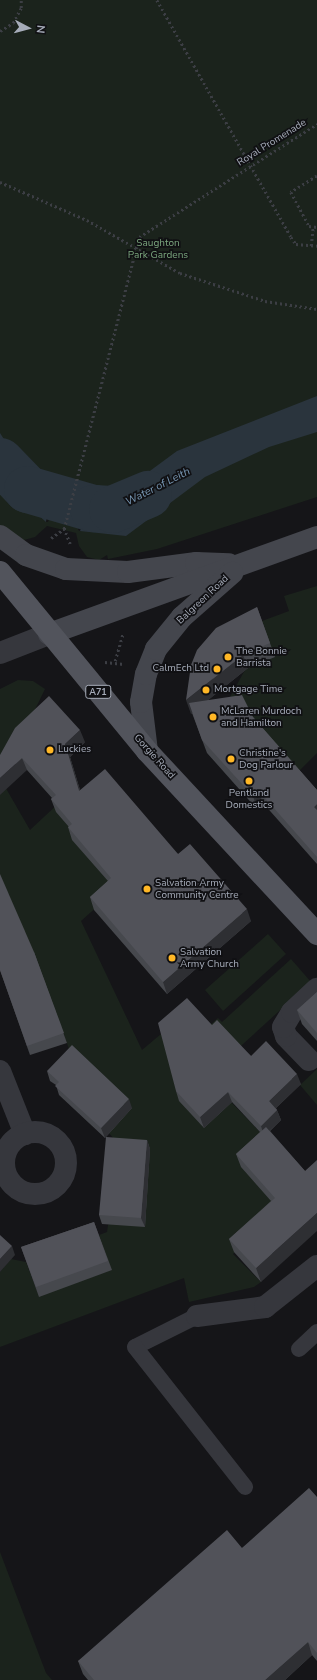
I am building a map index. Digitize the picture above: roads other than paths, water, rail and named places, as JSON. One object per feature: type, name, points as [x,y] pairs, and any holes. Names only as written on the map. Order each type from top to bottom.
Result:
[{"type":"main road","name":"Gorgie Road","points":[[0,572],[49,634],[147,751],[317,934]]},
{"type":"street","points":[[0,536],[26,555],[66,570],[128,572],[196,563],[242,564]]},
{"type":"street","name":"Balgreen Road","points":[[49,634],[317,537]]},
{"type":"street","name":"Balgreen Road","points":[[147,751],[141,702],[146,674],[156,649],[182,617],[242,564]]},
{"type":"street","points":[[0,653],[49,634]]},
{"type":"street","points":[[309,1060],[283,1027],[292,1012],[317,989]]},
{"type":"street","points":[[0,1071],[26,1134]]},
{"type":"street","points":[[197,1316],[265,1307],[317,1266]]},
{"type":"lane","points":[[197,1316],[135,1347],[245,1487]]},
{"type":"lane","points":[[299,1349],[317,1332]]},
{"type":"water","points":[[317,396],[317,432],[269,447],[205,477],[126,536],[80,531],[90,490],[94,491],[97,485],[124,490],[177,451]]},
{"type":"water","points":[[0,433],[23,469],[42,471],[55,478],[46,522],[0,480]]},
{"type":"waterway","name":"Water of Leith","points":[[0,461],[27,489],[93,508],[112,509],[148,494]]},
{"type":"place","name":"The Bonnie Barrista","points":[[228,657]]},
{"type":"place","name":"CalmEch Ltd","points":[[217,669]]},
{"type":"place","name":"Mortgage Time","points":[[206,690]]},
{"type":"place","name":"McLaren Murdoch and Hamilton","points":[[213,717]]},
{"type":"place","name":"Luckies","points":[[50,750]]},
{"type":"place","name":"Christine's Dog Parlour","points":[[231,759]]},
{"type":"place","name":"Pentland Domestics","points":[[249,781]]},
{"type":"place","name":"Salvation Army Community Centre","points":[[147,889]]},
{"type":"place","name":"Salvation Army Church","points":[[172,958]]},
{"type":"park label","name":"Saughton Park Gardens","points":[[158,248]]}]
